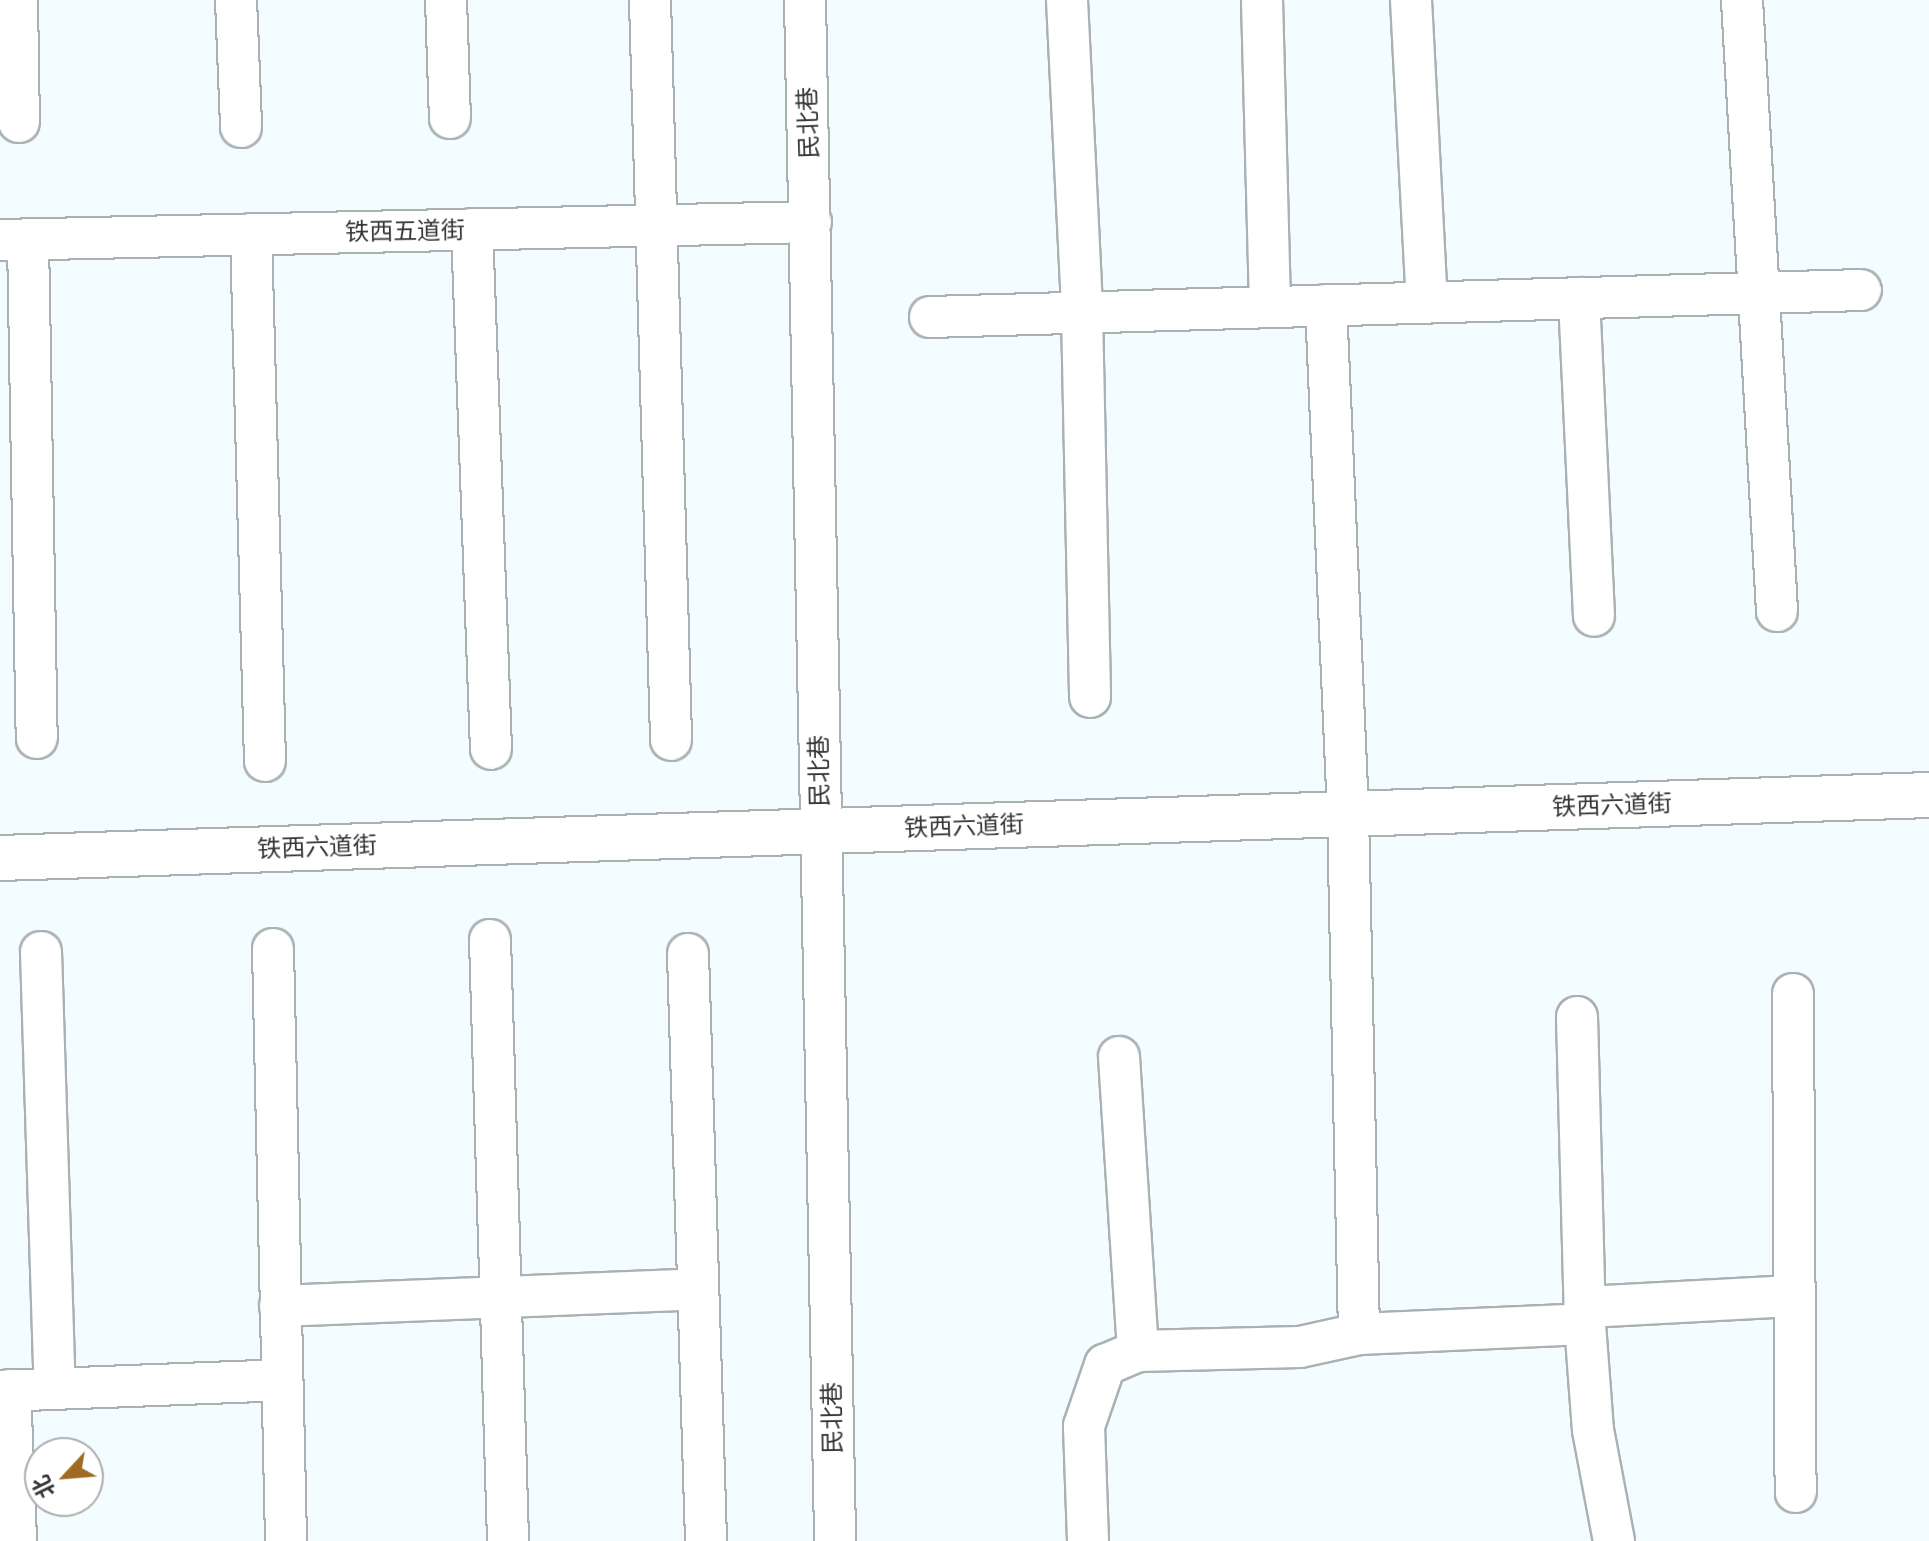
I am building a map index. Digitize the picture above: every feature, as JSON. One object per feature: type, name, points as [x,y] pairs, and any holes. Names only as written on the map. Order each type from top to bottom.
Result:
[{"type":"main road","name":"铁西六道街","points":[[0,858],[1929,795]]},
{"type":"street","points":[[17,0],[19,122]]},
{"type":"street","points":[[236,0],[241,127]]},
{"type":"street","points":[[446,0],[450,118]]},
{"type":"street","points":[[650,0],[671,740]]},
{"type":"street","name":"民北巷","points":[[805,0],[835,1541]]},
{"type":"street","points":[[1067,0],[1082,312],[1090,697]]},
{"type":"street","points":[[1262,0],[1270,307]]},
{"type":"street","points":[[1411,0],[1427,302]]},
{"type":"street","points":[[1742,0],[1777,611]]},
{"type":"street","name":"铁西五道街","points":[[14,240],[811,222]]},
{"type":"street","points":[[472,229],[491,749]]},
{"type":"street","points":[[251,234],[265,761]]},
{"type":"street","points":[[14,240],[37,738]]},
{"type":"street","points":[[930,317],[1861,290]]},
{"type":"street","points":[[1579,298],[1594,616]]},
{"type":"street","points":[[1326,305],[1348,813],[1359,1334]]},
{"type":"street","points":[[490,940],[508,1541]]},
{"type":"street","points":[[273,949],[286,1541]]},
{"type":"street","points":[[41,952],[55,1389]]},
{"type":"street","points":[[688,954],[706,1541]]},
{"type":"street","points":[[1793,994],[1791,1296],[1796,1492]]},
{"type":"street","points":[[1577,1017],[1586,1316],[1593,1430],[1614,1541]]},
{"type":"street","points":[[1119,1057],[1138,1351]]},
{"type":"street","points":[[280,1306],[501,1300],[698,1289]]},
{"type":"street","points":[[1088,1541],[1084,1426],[1105,1365],[1138,1351],[1300,1347],[1359,1334],[1791,1296]]},
{"type":"street","points":[[16,1541],[5,1391],[281,1380]]}]
